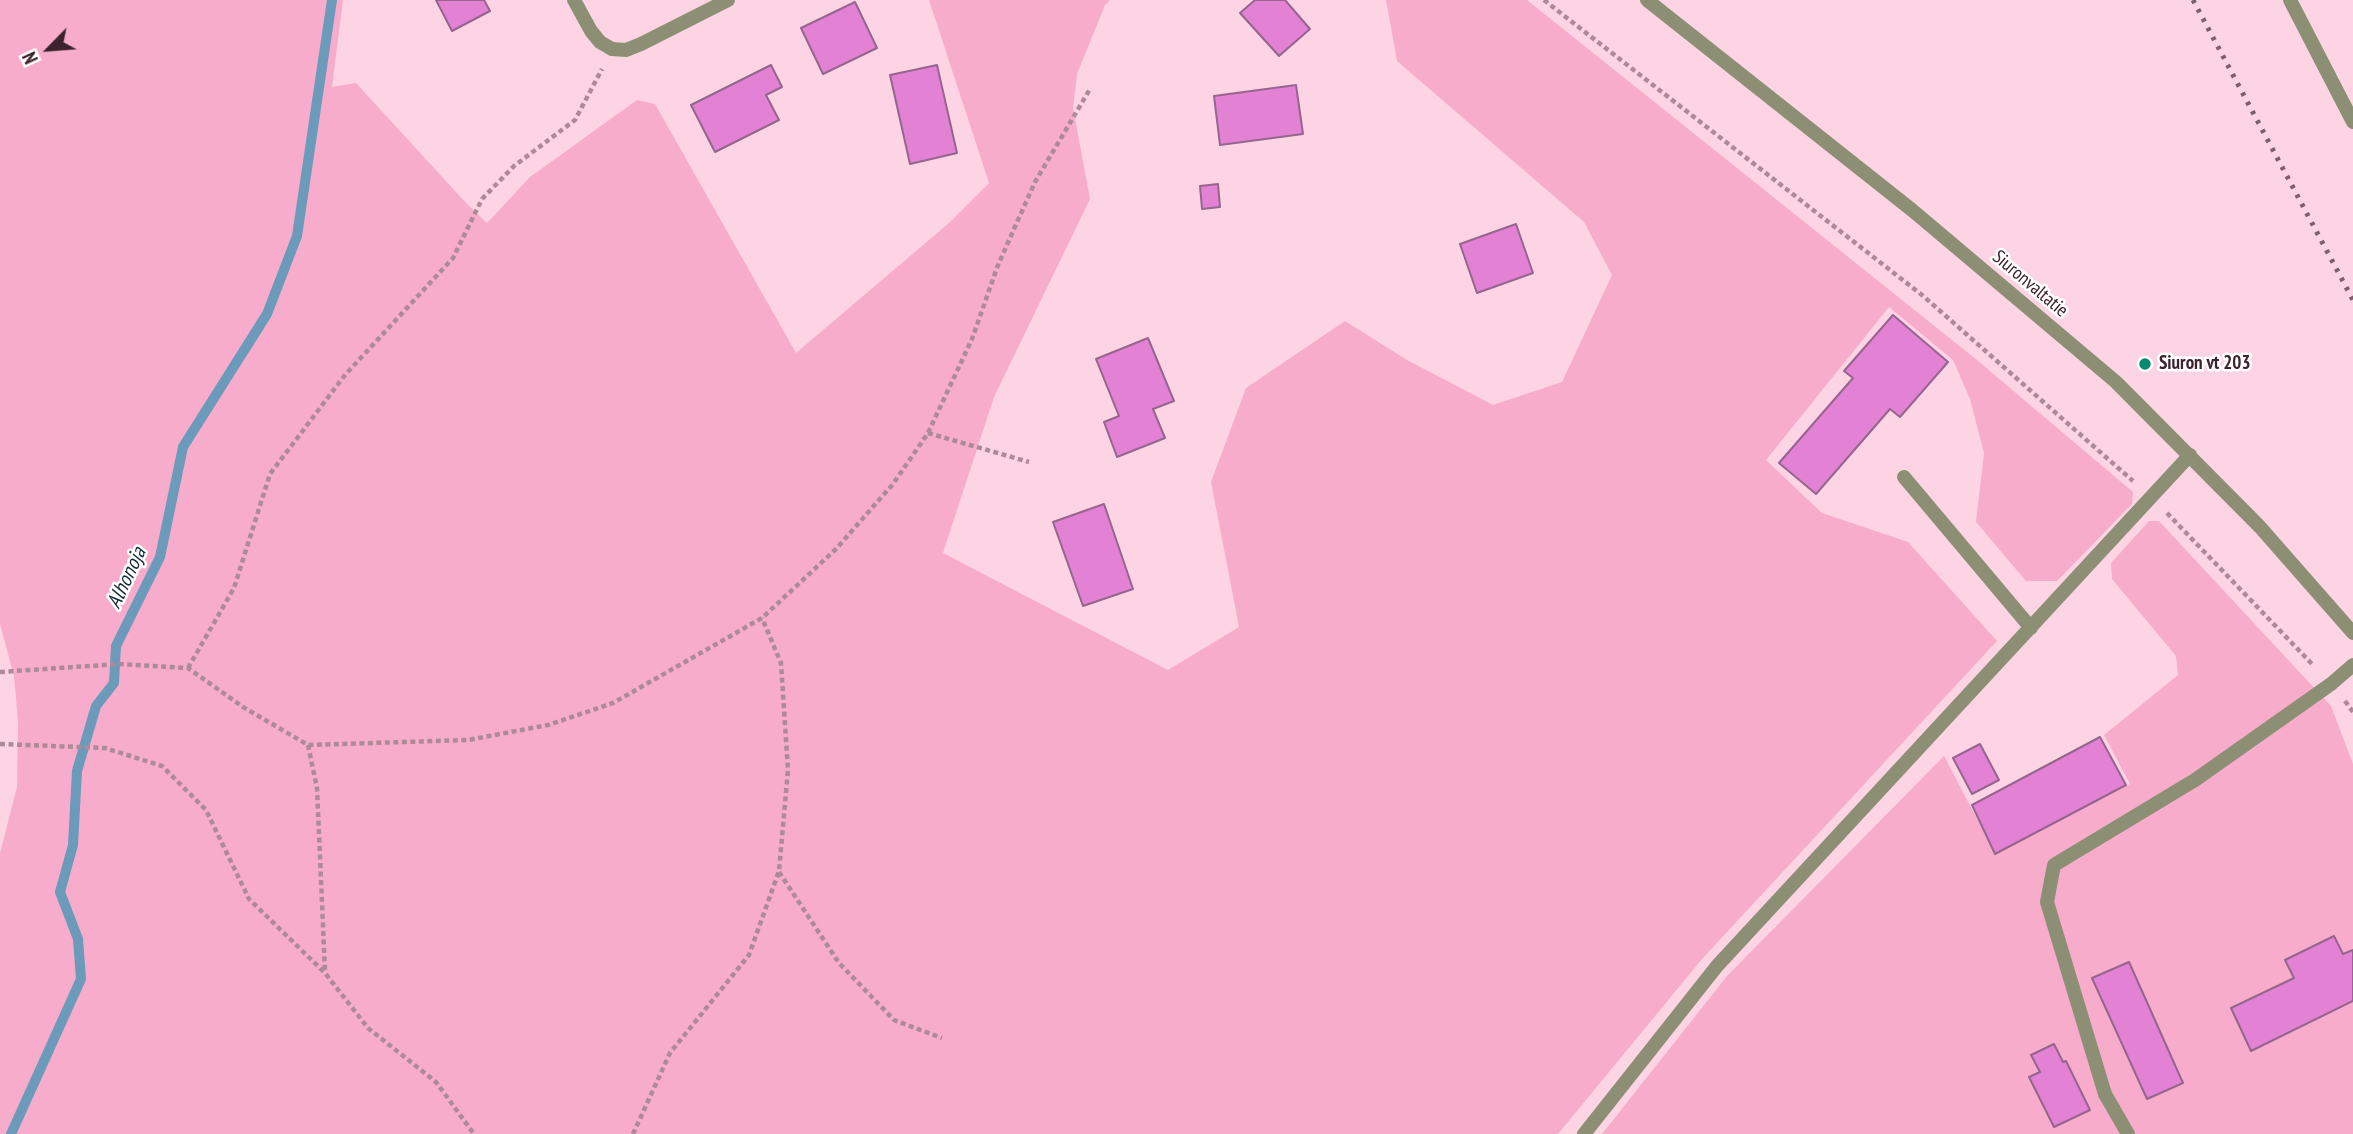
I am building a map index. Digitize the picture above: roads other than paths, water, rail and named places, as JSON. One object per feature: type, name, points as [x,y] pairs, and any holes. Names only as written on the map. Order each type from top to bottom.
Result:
[{"type":"street","points":[[575,0],[591,31],[600,42],[612,49],[626,50],[727,0]]},
{"type":"street","name":"Siuronvaltatie","points":[[1647,0],[1912,210],[2116,382],[2260,527],[2353,634]]},
{"type":"street","points":[[2290,0],[2353,122]]},
{"type":"street","points":[[1584,1134],[1717,967],[2190,455]]},
{"type":"street","points":[[1904,477],[2031,628]]},
{"type":"street","points":[[2128,1134],[2105,1094],[2047,902],[2054,866],[2195,780],[2332,684],[2353,665]]},
{"type":"waterway","name":"Alhonoja","points":[[11,1134],[81,979],[78,939],[60,892],[73,845],[77,771],[96,706],[114,683],[116,646],[160,557],[183,447],[267,314],[297,236],[332,0]]},
{"type":"railway","points":[[2193,0],[2353,300]]},
{"type":"place","name":"Siuron vt 203","points":[[2145,364]]}]
